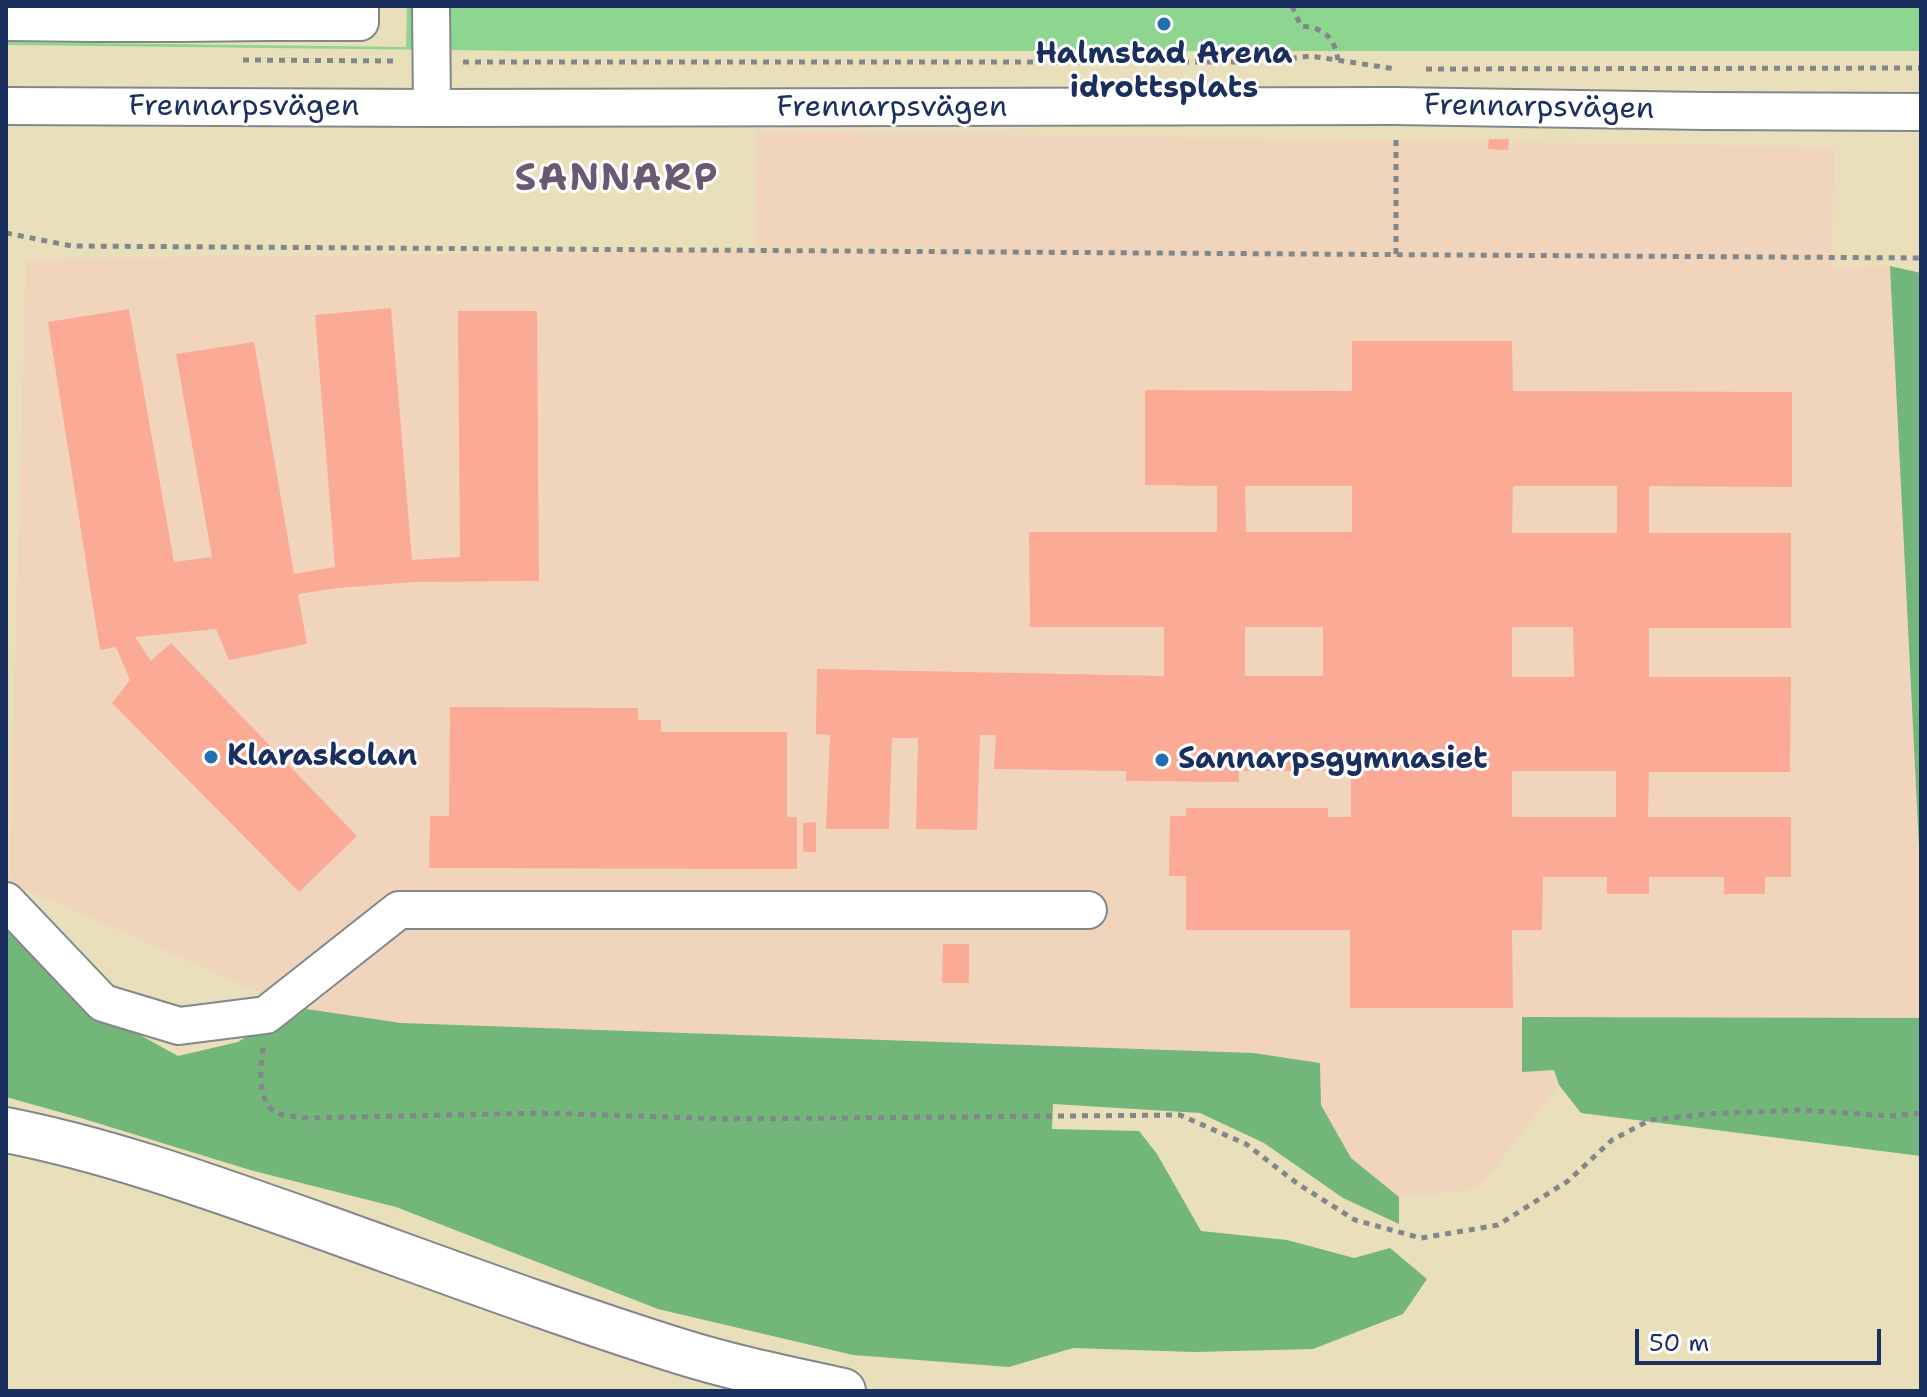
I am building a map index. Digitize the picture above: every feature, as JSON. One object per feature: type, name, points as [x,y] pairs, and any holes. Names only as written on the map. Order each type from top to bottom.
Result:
[{"type":"highway","points":[[6,1130],[95,1152],[232,1195],[681,1351],[843,1391]]},
{"type":"street","points":[[6,22],[94,15],[269,14],[360,22],[360,6]]},
{"type":"street","points":[[431,6],[432,108]]},
{"type":"street","name":"Frennarpsvägen","points":[[6,106],[1395,106],[1921,112]]},
{"type":"street","points":[[6,901],[103,1003],[179,1026],[266,1015],[399,910],[1088,910]]},
{"type":"path","points":[[1292,6],[1301,26],[1318,28],[1335,44],[1338,60]]},
{"type":"path","points":[[243,60],[1263,62],[1310,56],[1396,69],[1396,255]]},
{"type":"path","points":[[1412,69],[1921,68]]},
{"type":"path","points":[[6,233],[72,246],[1921,258]]},
{"type":"path","points":[[266,1015],[260,1077],[266,1102],[277,1113],[307,1118],[542,1113],[729,1119],[1180,1115],[1246,1144],[1298,1184],[1355,1220],[1421,1238],[1498,1225],[1568,1181],[1612,1140],[1650,1120],[1800,1110],[1890,1116],[1921,1113]]},
{"type":"shaded area","name":"Sannarpsgymnasiet","points":[[757,131],[1834,147],[1832,267],[1890,266],[1921,887],[1921,1018],[1522,1017],[1554,1070],[1559,1085],[1478,1189],[1399,1197],[1351,1159],[1321,1105],[1319,1063],[401,1023],[293,1007],[9,882],[26,259],[761,250],[939,251],[939,247],[755,247]]},
{"type":"green space","name":"Halmstad Arena idrottsplats","points":[[407,6],[1921,6],[1921,51],[533,51],[6,45],[6,42],[406,47]]},
{"type":"green space","points":[[1890,266],[1921,273],[1921,887]]},
{"type":"green space","points":[[6,923],[82,1003],[178,1056],[238,1042],[293,1007],[401,1023],[1253,1053],[1320,1063],[1321,1105],[1351,1158],[1399,1197],[1399,1224],[1343,1198],[1264,1143],[1200,1113],[1053,1104],[1052,1129],[1139,1131],[1157,1154],[1201,1231],[1287,1240],[1354,1258],[1390,1248],[1427,1279],[1403,1314],[1313,1349],[1194,1352],[1073,1348],[1009,1367],[853,1355],[658,1309],[396,1207],[250,1170],[6,1097]]},
{"type":"green space","points":[[1522,1017],[1921,1018],[1921,1156],[1581,1113],[1559,1085],[1554,1070],[1522,1072]]},
{"type":"building","points":[[1489,139],[1509,139],[1508,150],[1488,149]]},
{"type":"building","points":[[391,308],[412,560],[460,557],[458,311],[537,311],[539,581],[414,582],[298,594],[307,644],[229,660],[216,629],[135,637],[151,661],[171,643],[357,836],[299,892],[112,703],[130,680],[116,647],[100,650],[48,322],[129,309],[174,562],[212,557],[176,354],[254,342],[294,574],[335,567],[315,315]]},
{"type":"building","points":[[1352,341],[1512,341],[1513,391],[1792,392],[1792,487],[1649,486],[1649,533],[1791,533],[1791,628],[1649,628],[1649,677],[1791,677],[1790,772],[1649,772],[1648,817],[1791,817],[1791,877],[1765,877],[1765,894],[1724,894],[1724,877],[1649,877],[1649,894],[1607,894],[1607,877],[1543,877],[1542,930],[1512,930],[1513,1008],[1350,1008],[1350,930],[1186,930],[1186,876],[1169,876],[1170,816],[1186,816],[1186,808],[1328,808],[1328,817],[1351,817],[1351,771],[1239,771],[1239,782],[1126,781],[1126,771],[994,769],[996,735],[980,735],[977,830],[916,829],[918,738],[892,738],[889,829],[826,829],[830,735],[816,734],[817,669],[1164,676],[1164,627],[1030,627],[1029,532],[1217,532],[1217,486],[1145,485],[1145,390],[1352,391]],"holes":[[[1245,486],[1352,486],[1352,532],[1246,532]],[[1513,486],[1617,486],[1617,533],[1512,533]],[[1245,627],[1323,627],[1323,676],[1245,676]],[[1512,627],[1573,627],[1574,677],[1512,677]],[[1512,771],[1616,771],[1616,817],[1512,817]]]},
{"type":"building","points":[[450,707],[638,708],[638,720],[661,720],[661,732],[787,732],[787,817],[797,817],[797,869],[429,868],[430,816],[449,816]]},
{"type":"building","points":[[816,822],[816,852],[803,852],[803,823]]},
{"type":"building","points":[[943,944],[969,944],[969,983],[942,983]]},
{"type":"place","name":"Halmstad Arena idrottsplats","points":[[1164,24]]},
{"type":"place","name":"Klaraskolan","points":[[211,757]]},
{"type":"place","name":"Sannarpsgymnasiet","points":[[1162,760]]},
{"type":"district","name":"SANNARP","points":[[617,180]]}]
